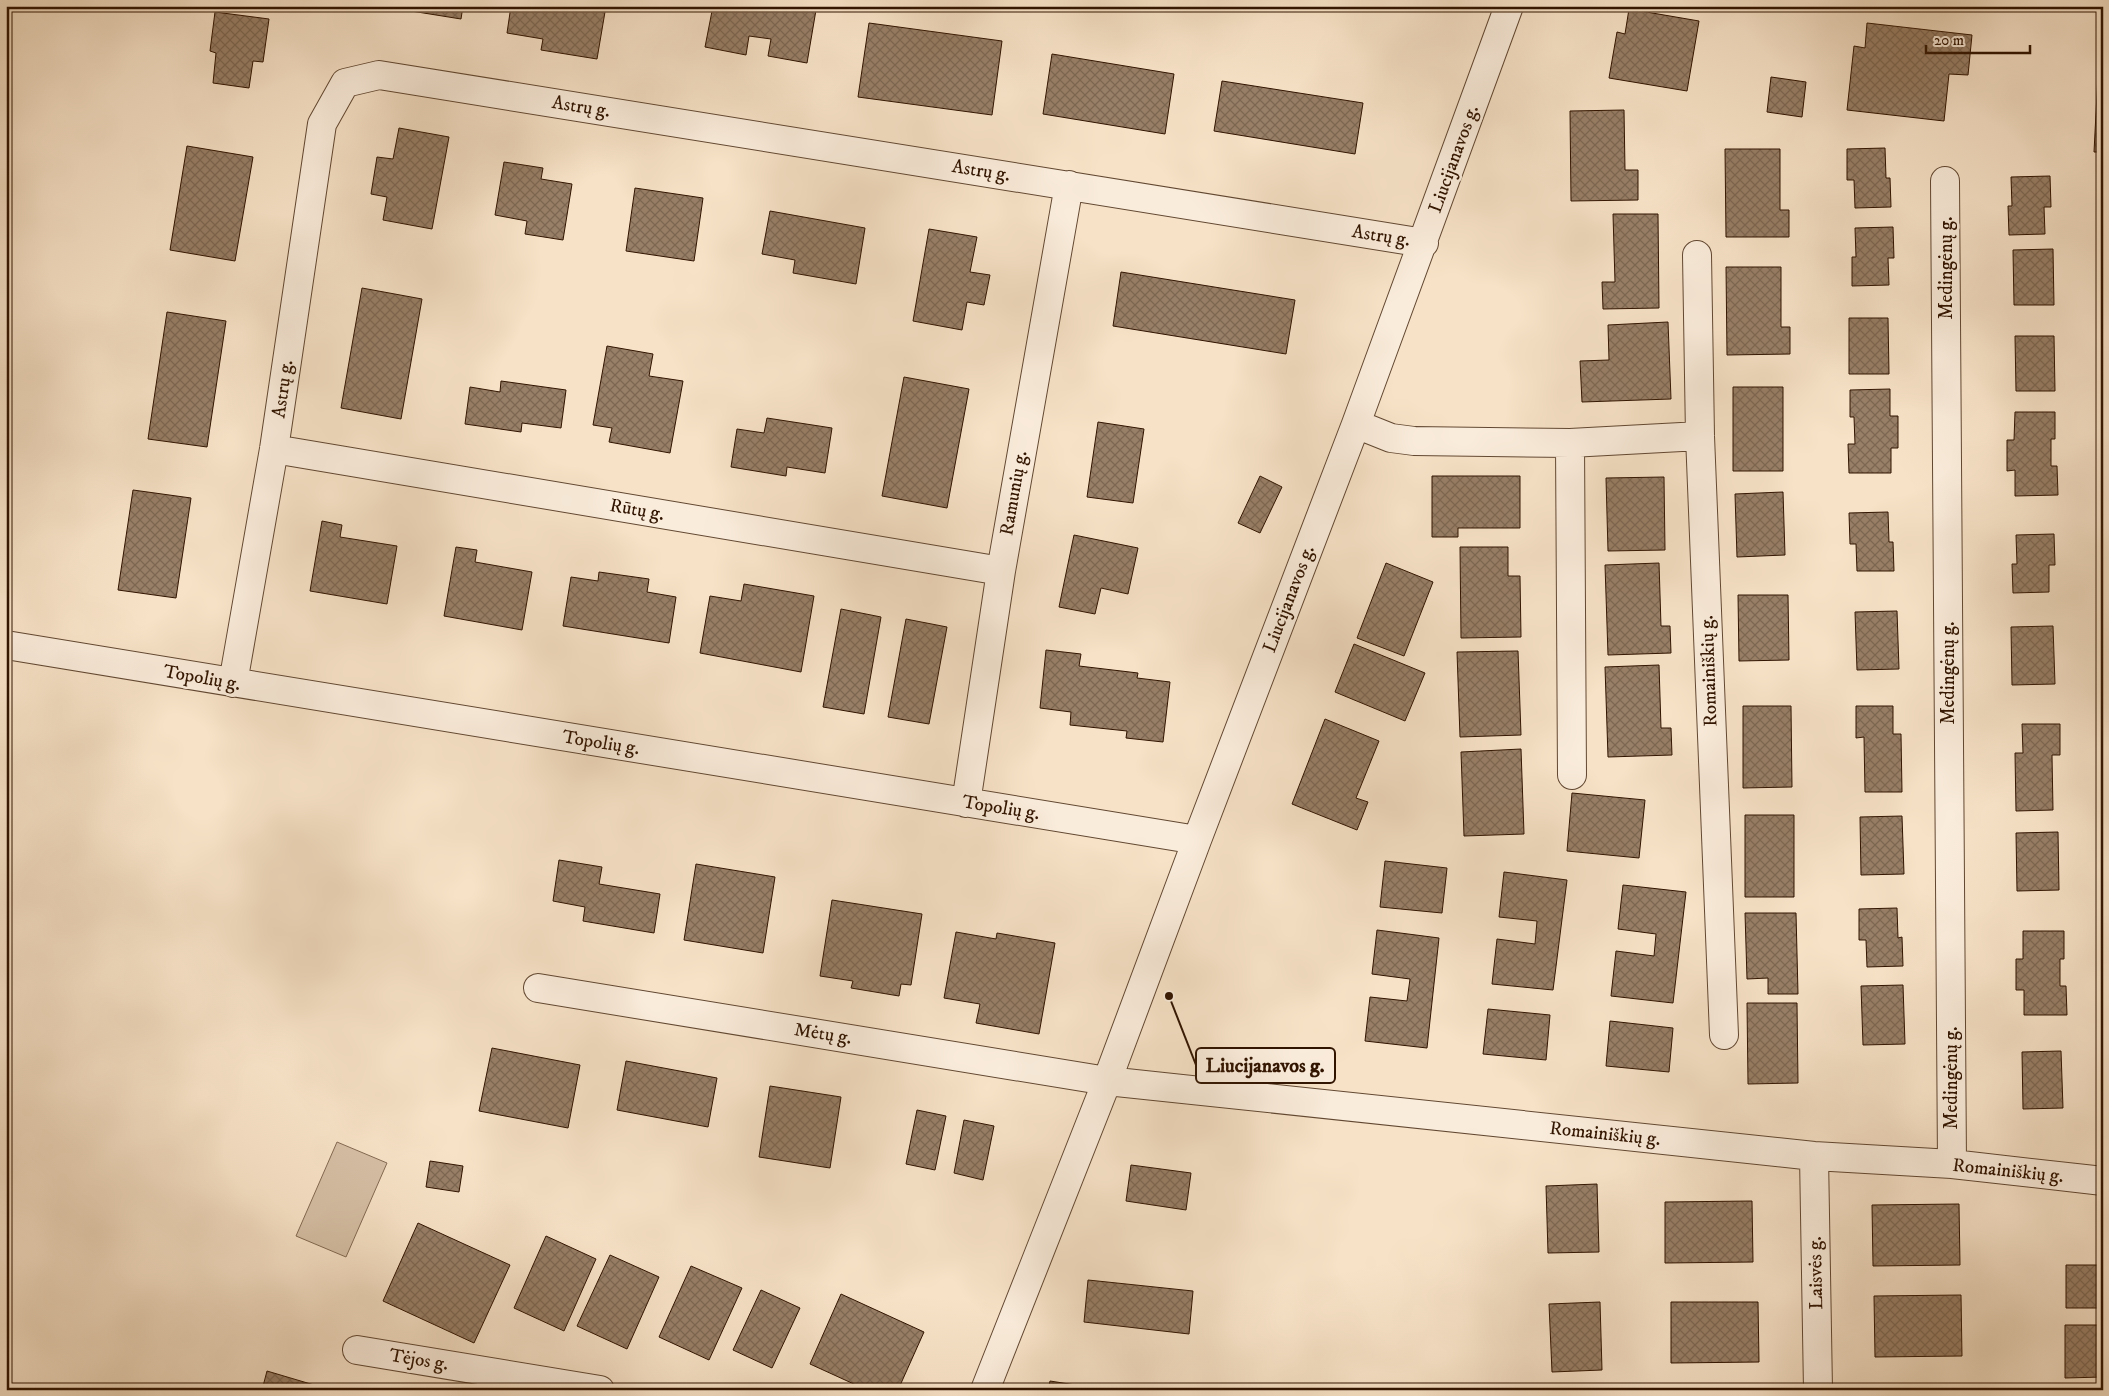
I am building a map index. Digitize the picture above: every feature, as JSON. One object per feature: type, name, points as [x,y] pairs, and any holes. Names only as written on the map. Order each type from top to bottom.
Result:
[{"type":"street","name":"Liucijanavos g.","points":[[985,1390],[1107,1081],[1356,424],[1424,243],[1509,6]]},
{"type":"street","name":"Astrų g.","points":[[233,683],[274,449],[322,124],[345,83],[379,75],[1424,243]]},
{"type":"street","name":"Medingėnų g.","points":[[1945,181],[1952,1164]]},
{"type":"street","name":"Ramunių g.","points":[[966,803],[1001,571],[1069,185]]},
{"type":"street","name":"Romainiškių g.","points":[[1698,255],[1700,436],[1724,1035]]},
{"type":"street","points":[[1356,424],[1391,438],[1414,441],[1570,443],[1700,436]]},
{"type":"street","points":[[1570,443],[1572,775]]},
{"type":"street","name":"Rūtų g.","points":[[274,449],[1001,571]]},
{"type":"street","name":"Topolių g.","points":[[6,645],[1197,840]]},
{"type":"street","name":"Mėtų g.","points":[[538,988],[1107,1081]]},
{"type":"street","name":"Romainiškių g.","points":[[1107,1081],[1814,1156],[1952,1164],[2103,1181]]},
{"type":"street","name":"Laisvės g.","points":[[1814,1156],[1818,1390]]},
{"type":"street","name":"Tėjos g.","points":[[357,1350],[600,1390]]},
{"type":"shaded area","points":[[337,1142],[387,1163],[346,1257],[296,1236]]},
{"type":"building","points":[[380,6],[463,6],[461,19]]},
{"type":"building","points":[[511,6],[606,6],[597,59],[541,50],[543,39],[507,33]]},
{"type":"building","points":[[713,6],[794,6],[816,10],[807,63],[768,56],[771,39],[749,36],[746,55],[705,47]]},
{"type":"building","points":[[2099,6],[2103,6],[2103,32],[2099,31]]},
{"type":"building","points":[[1629,9],[1699,21],[1687,91],[1609,78],[1617,32],[1625,34]]},
{"type":"building","points":[[215,12],[269,19],[263,62],[253,61],[249,88],[213,83],[216,53],[210,51]]},
{"type":"building","points":[[869,23],[1002,41],[992,115],[858,97]]},
{"type":"building","points":[[1867,23],[1972,35],[1968,75],[1949,74],[1944,121],[1847,110],[1854,46],[1865,48]]},
{"type":"building","points":[[1052,54],[1174,74],[1165,134],[1043,114]]},
{"type":"building","points":[[2099,54],[2103,54],[2103,152],[2094,152]]},
{"type":"building","points":[[1771,77],[1806,82],[1802,117],[1767,112]]},
{"type":"building","points":[[1222,81],[1363,103],[1355,154],[1214,131]]},
{"type":"building","points":[[1624,110],[1625,170],[1638,170],[1638,200],[1571,201],[1570,111]]},
{"type":"building","points":[[399,128],[449,137],[432,229],[383,220],[387,197],[371,194],[377,157],[393,159]]},
{"type":"building","points":[[187,146],[253,157],[235,261],[170,250]]},
{"type":"building","points":[[1885,148],[1886,178],[1890,178],[1891,207],[1855,208],[1854,180],[1847,180],[1847,149]]},
{"type":"building","points":[[1725,149],[1780,149],[1780,210],[1789,210],[1789,237],[1726,237]]},
{"type":"building","points":[[504,162],[543,168],[541,179],[572,184],[563,240],[525,234],[527,221],[495,215]]},
{"type":"building","points":[[2050,176],[2051,207],[2044,207],[2045,234],[2009,235],[2008,206],[2012,206],[2011,177]]},
{"type":"building","points":[[635,188],[703,198],[694,261],[626,251]]},
{"type":"building","points":[[770,211],[865,228],[856,284],[793,273],[795,260],[762,254]]},
{"type":"building","points":[[1613,214],[1658,214],[1659,308],[1603,309],[1602,282],[1615,282]]},
{"type":"building","points":[[1893,227],[1894,258],[1888,258],[1889,285],[1852,286],[1852,257],[1856,257],[1855,228]]},
{"type":"building","points":[[929,229],[977,237],[970,272],[990,275],[984,305],[967,302],[962,330],[913,321]]},
{"type":"building","points":[[2053,249],[2054,305],[2014,305],[2013,250]]},
{"type":"building","points":[[1726,267],[1781,267],[1781,327],[1790,327],[1790,354],[1727,355]]},
{"type":"building","points":[[1121,272],[1295,300],[1286,354],[1113,326]]},
{"type":"building","points":[[362,288],[422,299],[401,419],[341,408]]},
{"type":"building","points":[[167,312],[226,321],[207,447],[148,439]]},
{"type":"building","points":[[1849,318],[1888,318],[1889,374],[1849,374]]},
{"type":"building","points":[[1668,322],[1671,399],[1582,402],[1580,361],[1609,360],[1608,325]]},
{"type":"building","points":[[2015,336],[2054,336],[2055,391],[2016,391]]},
{"type":"building","points":[[607,346],[653,354],[649,376],[683,381],[670,453],[609,442],[612,428],[593,425]]},
{"type":"building","points":[[904,377],[969,389],[947,508],[882,496]]},
{"type":"building","points":[[501,381],[566,390],[561,428],[522,423],[521,432],[465,424],[470,387],[500,392]]},
{"type":"building","points":[[1733,387],[1783,387],[1783,471],[1733,471]]},
{"type":"building","points":[[1890,389],[1890,416],[1898,416],[1898,448],[1891,448],[1891,473],[1849,473],[1848,444],[1855,444],[1854,417],[1850,417],[1850,390]]},
{"type":"building","points":[[2015,412],[2055,412],[2055,439],[2051,439],[2051,466],[2057,466],[2058,495],[2015,496],[2015,470],[2007,471],[2007,440],[2014,440]]},
{"type":"building","points":[[767,418],[832,428],[825,473],[787,467],[786,476],[731,467],[737,429],[764,433]]},
{"type":"building","points":[[1098,422],[1144,429],[1133,503],[1087,497]]},
{"type":"building","points":[[1260,476],[1282,487],[1260,533],[1238,523]]},
{"type":"building","points":[[1432,476],[1520,476],[1520,528],[1458,528],[1458,537],[1432,537]]},
{"type":"building","points":[[1664,477],[1665,550],[1608,551],[1606,478]]},
{"type":"building","points":[[133,490],[191,498],[176,598],[118,590]]},
{"type":"building","points":[[1783,492],[1785,555],[1737,557],[1735,494]]},
{"type":"building","points":[[1888,512],[1889,542],[1893,542],[1894,571],[1857,571],[1856,544],[1850,544],[1849,513]]},
{"type":"building","points":[[322,521],[342,525],[340,537],[397,546],[387,604],[310,591]]},
{"type":"building","points":[[2054,534],[2055,565],[2049,565],[2049,592],[2013,593],[2012,564],[2017,564],[2016,535]]},
{"type":"building","points":[[1074,535],[1138,548],[1128,594],[1101,588],[1095,614],[1059,607]]},
{"type":"building","points":[[456,547],[477,550],[475,562],[532,572],[522,630],[444,616]]},
{"type":"building","points":[[1460,547],[1508,547],[1508,576],[1520,576],[1521,637],[1461,638]]},
{"type":"building","points":[[1386,563],[1433,582],[1404,656],[1357,638]]},
{"type":"building","points":[[1659,563],[1661,626],[1670,626],[1671,653],[1608,655],[1605,565]]},
{"type":"building","points":[[599,572],[649,579],[647,592],[676,597],[669,643],[563,626],[571,577],[598,581]]},
{"type":"building","points":[[744,584],[814,596],[801,672],[700,653],[710,596],[741,601]]},
{"type":"building","points":[[1738,595],[1788,595],[1789,660],[1739,661]]},
{"type":"building","points":[[841,609],[881,617],[864,714],[823,707]]},
{"type":"building","points":[[1897,611],[1899,669],[1857,670],[1855,612]]},
{"type":"building","points":[[906,619],[947,627],[929,724],[888,717]]},
{"type":"building","points":[[2053,626],[2055,684],[2012,685],[2011,627]]},
{"type":"building","points":[[1354,644],[1425,673],[1405,721],[1335,692]]},
{"type":"building","points":[[1046,650],[1081,654],[1079,666],[1138,673],[1137,678],[1170,682],[1163,742],[1126,738],[1127,731],[1070,725],[1071,712],[1040,708]]},
{"type":"building","points":[[1518,651],[1521,735],[1460,737],[1457,652]]},
{"type":"building","points":[[1659,665],[1661,728],[1671,728],[1672,755],[1608,757],[1605,667]]},
{"type":"building","points":[[1743,706],[1791,706],[1792,787],[1743,788]]},
{"type":"building","points":[[1856,706],[1893,706],[1893,734],[1901,734],[1902,792],[1865,792],[1864,737],[1856,738]]},
{"type":"building","points":[[1325,719],[1379,741],[1356,798],[1368,802],[1357,830],[1292,804]]},
{"type":"building","points":[[2022,724],[2060,724],[2060,755],[2052,755],[2053,810],[2016,811],[2015,753],[2023,753]]},
{"type":"building","points":[[1521,749],[1524,834],[1464,836],[1461,752]]},
{"type":"building","points":[[1572,793],[1645,800],[1639,858],[1567,851]]},
{"type":"building","points":[[1745,815],[1794,815],[1794,897],[1745,897]]},
{"type":"building","points":[[1902,816],[1904,874],[1861,875],[1860,817]]},
{"type":"building","points":[[2058,832],[2059,890],[2017,891],[2016,833]]},
{"type":"building","points":[[559,860],[602,867],[599,884],[660,894],[654,933],[583,921],[585,907],[553,901]]},
{"type":"building","points":[[1385,861],[1447,868],[1442,913],[1380,907]]},
{"type":"building","points":[[696,864],[775,877],[763,953],[684,940]]},
{"type":"building","points":[[1504,872],[1567,880],[1553,990],[1492,984],[1497,939],[1535,944],[1537,921],[1499,917]]},
{"type":"building","points":[[1623,885],[1686,892],[1673,1003],[1611,996],[1616,951],[1654,956],[1656,934],[1618,929]]},
{"type":"building","points":[[832,900],[922,914],[911,985],[901,984],[899,996],[851,988],[853,981],[820,976]]},
{"type":"building","points":[[1897,908],[1898,938],[1902,937],[1903,966],[1867,967],[1866,940],[1859,940],[1859,909]]},
{"type":"building","points":[[1745,913],[1796,913],[1798,994],[1768,994],[1768,978],[1747,979]]},
{"type":"building","points":[[1377,930],[1439,938],[1427,1048],[1365,1041],[1370,997],[1407,1001],[1410,979],[1372,974]]},
{"type":"building","points":[[2023,931],[2064,931],[2064,959],[2060,959],[2060,986],[2066,986],[2067,1015],[2024,1015],[2024,990],[2016,990],[2016,959],[2023,959]]},
{"type":"building","points":[[956,932],[996,939],[997,933],[1055,943],[1039,1034],[976,1023],[980,1004],[944,998]]},
{"type":"building","points":[[1903,985],[1905,1044],[1863,1045],[1861,986]]},
{"type":"building","points":[[1747,1003],[1797,1003],[1798,1083],[1748,1084]]},
{"type":"building","points":[[1488,1009],[1550,1015],[1546,1060],[1483,1054]]},
{"type":"building","points":[[1610,1021],[1673,1028],[1669,1072],[1606,1066]]},
{"type":"building","points":[[492,1048],[580,1065],[568,1128],[479,1111]]},
{"type":"building","points":[[2061,1051],[2063,1108],[2023,1109],[2022,1052]]},
{"type":"building","points":[[626,1061],[717,1078],[708,1127],[617,1110]]},
{"type":"building","points":[[770,1086],[841,1097],[830,1168],[759,1157]]},
{"type":"building","points":[[917,1110],[946,1116],[935,1170],[906,1164]]},
{"type":"building","points":[[964,1120],[994,1126],[983,1180],[954,1173]]},
{"type":"building","points":[[430,1161],[463,1166],[459,1192],[426,1187]]},
{"type":"building","points":[[1131,1165],[1191,1173],[1186,1210],[1126,1201]]},
{"type":"building","points":[[1597,1184],[1599,1252],[1548,1253],[1546,1186]]},
{"type":"building","points":[[1752,1201],[1753,1262],[1665,1263],[1665,1202]]},
{"type":"building","points":[[1959,1204],[1960,1265],[1873,1266],[1872,1205]]},
{"type":"building","points":[[418,1223],[510,1265],[474,1343],[383,1301]]},
{"type":"building","points":[[546,1236],[596,1259],[564,1331],[514,1308]]},
{"type":"building","points":[[610,1255],[659,1277],[627,1349],[577,1326]]},
{"type":"building","points":[[2066,1265],[2103,1265],[2103,1308],[2066,1308]]},
{"type":"building","points":[[691,1266],[742,1288],[709,1360],[659,1337]]},
{"type":"building","points":[[1088,1280],[1193,1291],[1189,1334],[1084,1322]]},
{"type":"building","points":[[761,1290],[800,1308],[772,1368],[733,1350]]},
{"type":"building","points":[[841,1294],[924,1332],[898,1390],[867,1390],[810,1364]]},
{"type":"building","points":[[1961,1295],[1962,1356],[1875,1357],[1874,1296]]},
{"type":"building","points":[[1600,1302],[1602,1370],[1552,1372],[1549,1304]]},
{"type":"building","points":[[1671,1302],[1758,1302],[1759,1362],[1671,1363]]},
{"type":"building","points":[[2065,1325],[2103,1325],[2103,1377],[2065,1378]]},
{"type":"building","points":[[267,1371],[331,1390],[262,1390]]},
{"type":"building","points":[[1050,1381],[1082,1386],[1082,1390],[1048,1390]]},
{"type":"place","name":"Liucijanavos g.","points":[[1169,996]]}]
